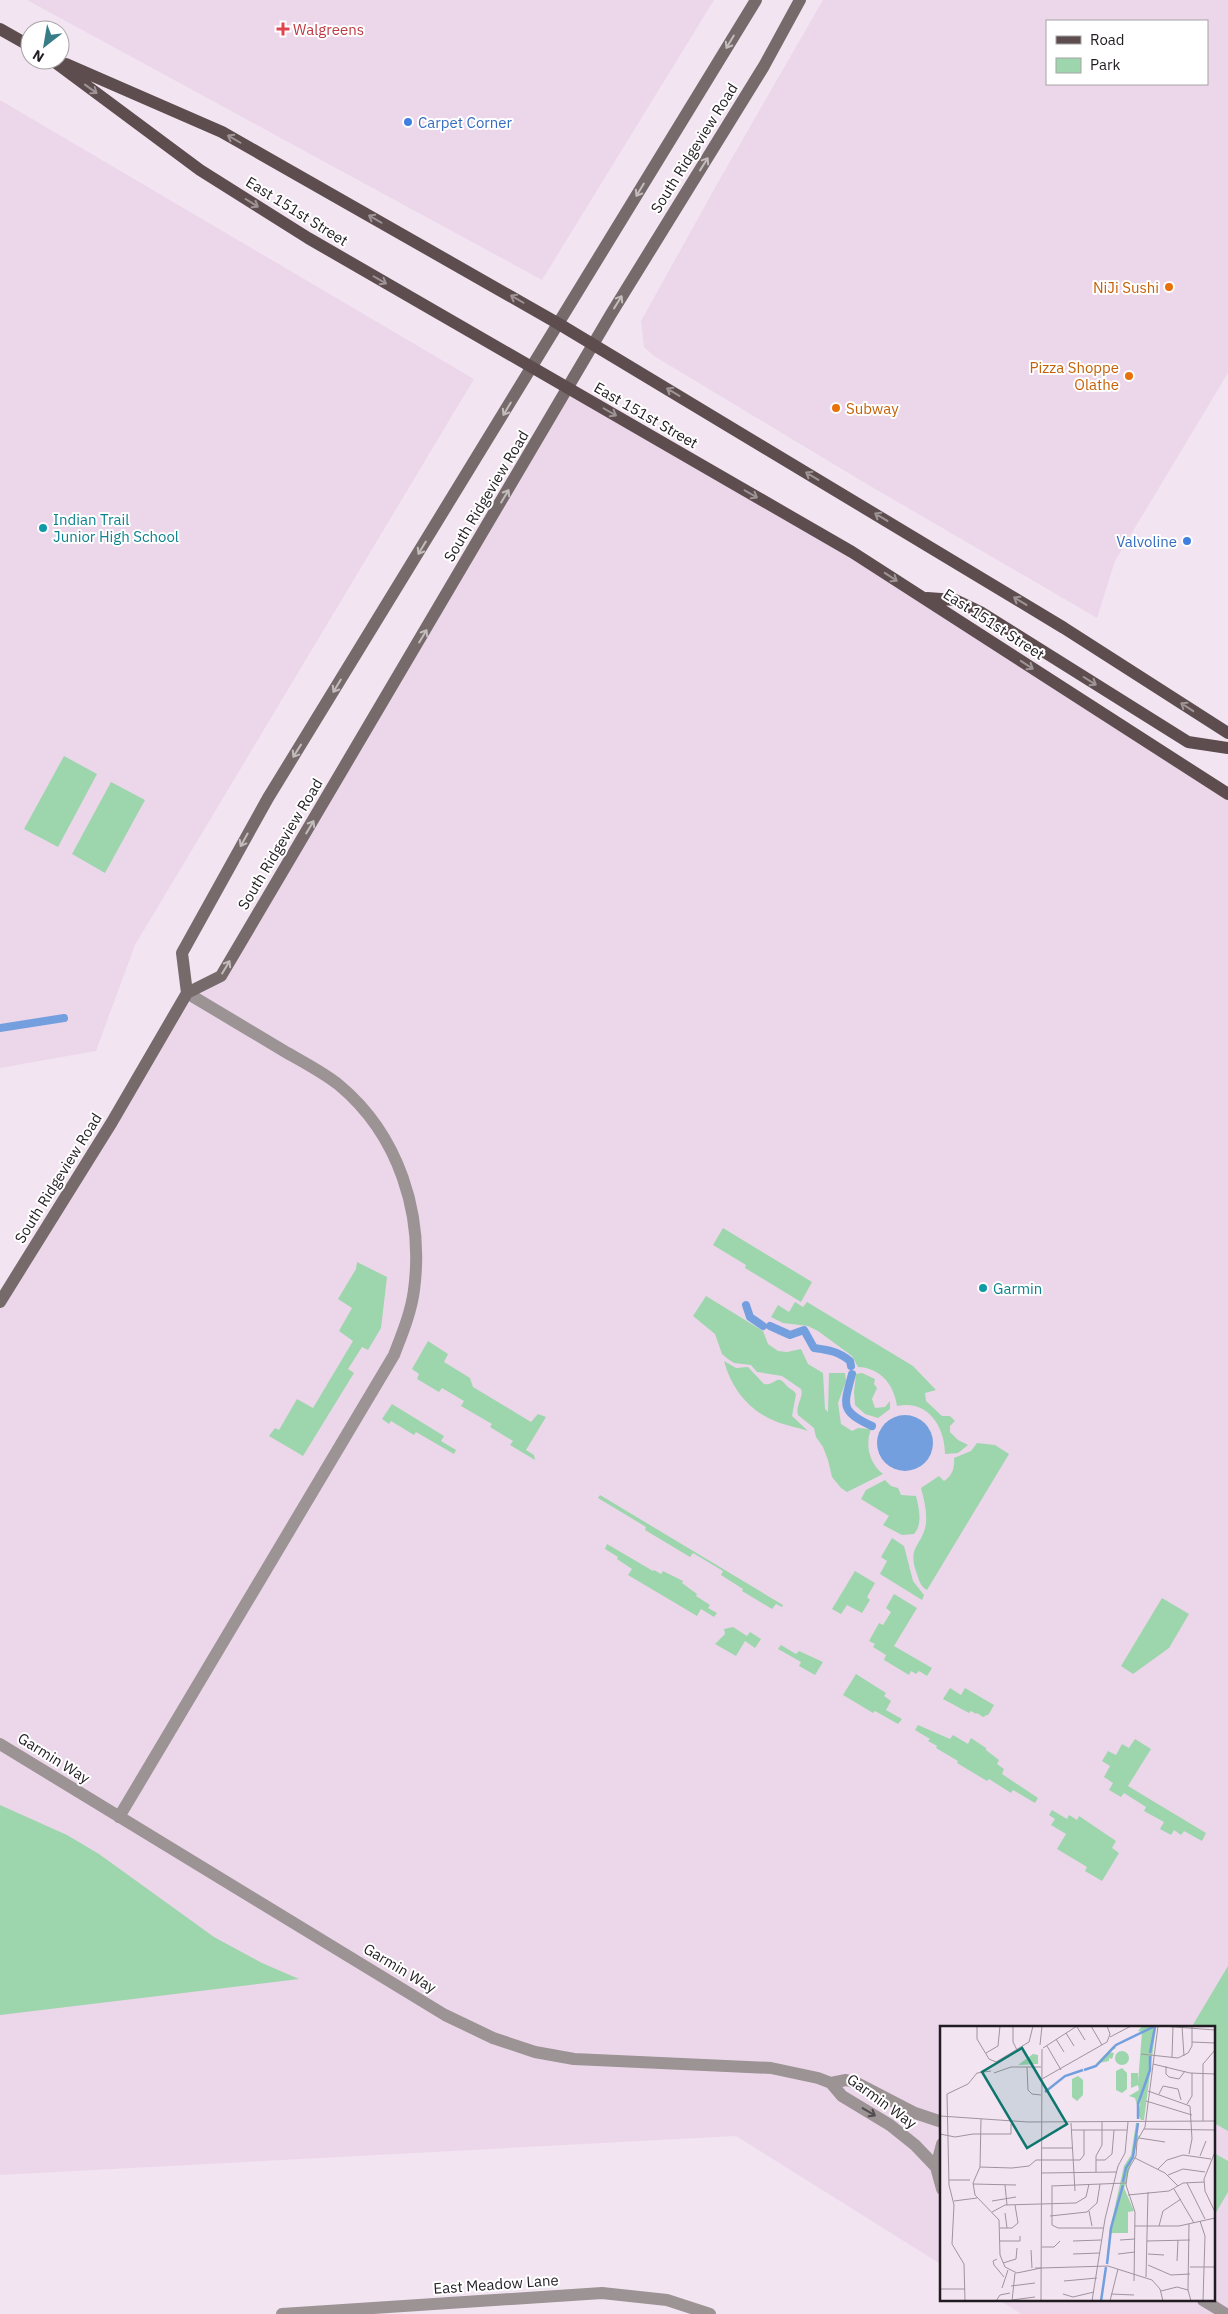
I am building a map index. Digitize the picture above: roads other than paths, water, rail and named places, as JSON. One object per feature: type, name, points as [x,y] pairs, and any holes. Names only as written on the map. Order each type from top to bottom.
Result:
[{"type":"main road","name":"South Ridgeview Road","points":[[187,993],[182,953],[268,798],[756,0]]},
{"type":"main road","name":"South Ridgeview Road","points":[[0,1302],[112,1122],[187,993],[221,976],[594,344],[764,66],[800,0]]},
{"type":"main road","points":[[0,29],[20,40]]},
{"type":"main road","name":"East 151st Street","points":[[70,66],[222,132],[594,344],[1064,628],[1228,734]]},
{"type":"main road","name":"East 151st Street","points":[[65,70],[200,170],[308,238],[852,552],[1228,794]]},
{"type":"main road","points":[[924,598],[955,600],[982,613],[1188,742],[1228,748]]},
{"type":"street","points":[[119,1817],[394,1355],[408,1318],[414,1291],[415,1229],[408,1191],[392,1151],[362,1106],[338,1084],[187,993]]},
{"type":"street","name":"Garmin Way","points":[[0,1744],[445,2015],[493,2038],[535,2052],[574,2059],[771,2068],[831,2082],[846,2080],[857,2083],[915,2114],[940,2121]]},
{"type":"street","name":"Garmin Way","points":[[831,2082],[842,2096],[890,2125],[915,2144],[936,2167],[940,2181]]},
{"type":"street","points":[[936,2167],[940,2152]]},
{"type":"street","name":"East Meadow Lane","points":[[282,2314],[602,2293],[667,2300],[710,2314]]},
{"type":"street","points":[[1206,2302],[1226,2314]]},
{"type":"water","points":[[905,1415],[916,1417],[925,1423],[931,1432],[933,1443],[931,1454],[925,1463],[916,1469],[905,1471],[894,1469],[885,1463],[879,1454],[877,1443],[879,1432],[885,1423],[894,1417]]},
{"type":"waterway","points":[[0,1028],[64,1018]]},
{"type":"waterway","points":[[746,1305],[750,1317],[763,1326]]},
{"type":"waterway","points":[[770,1326],[790,1335],[804,1330],[814,1348],[837,1353],[850,1361],[851,1366]]},
{"type":"waterway","points":[[852,1374],[847,1393],[847,1406],[854,1416],[872,1426]]},
{"type":"place","name":"Walgreens","points":[[283,29]]},
{"type":"place","name":"Carpet Corner","points":[[408,122]]},
{"type":"place","name":"NiJi Sushi","points":[[1169,287]]},
{"type":"place","name":"Pizza Shoppe Olathe","points":[[1129,376]]},
{"type":"place","name":"Subway","points":[[836,408]]},
{"type":"place","name":"Indian Trail Junior High School","points":[[43,528]]},
{"type":"place","name":"Valvoline","points":[[1187,541]]},
{"type":"place","name":"Garmin","points":[[983,1288]]}]
